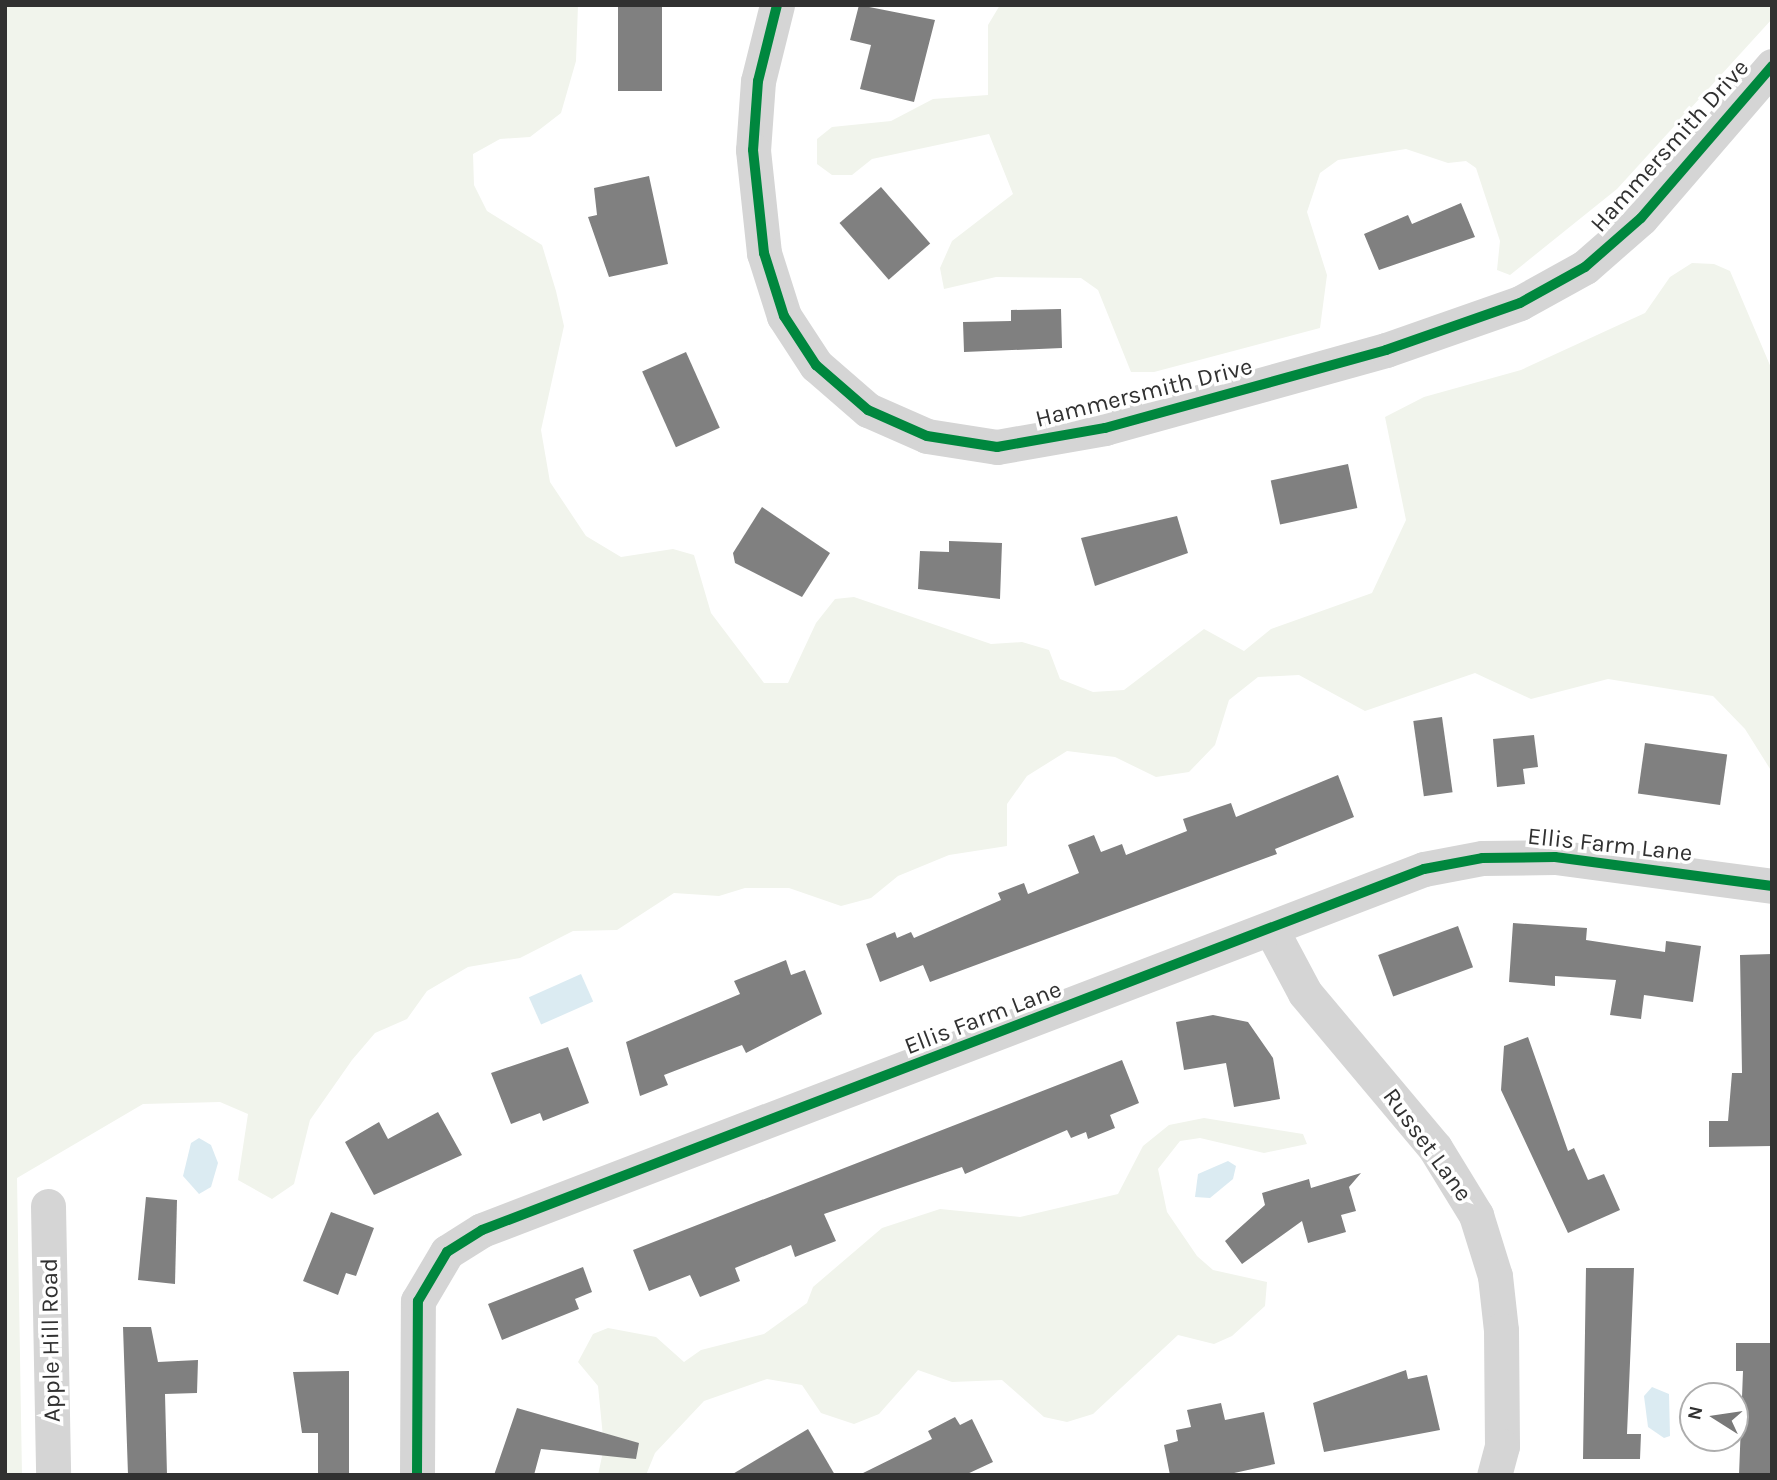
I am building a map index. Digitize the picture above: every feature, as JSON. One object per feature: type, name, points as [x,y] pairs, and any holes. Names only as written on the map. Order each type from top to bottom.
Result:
[{"type":"street","name":"Hammersmith Drive","points":[[777,5],[758,81],[753,150],[760,232],[784,316],[816,365],[868,410],[927,436],[997,447],[1105,428],[1386,350],[1520,303],[1617,240],[1772,66]]},
{"type":"street","name":"Ellis Farm Lane","points":[[417,1475],[417,1308],[429,1275],[457,1243],[1272,931],[1424,869],[1482,858],[1584,859],[1772,887]]},
{"type":"street","name":"Russet Lane","points":[[1272,931],[1305,993],[1435,1148],[1480,1225],[1502,1330],[1502,1446],[1494,1475]]},
{"type":"street","name":"Apple Hill Road","points":[[48,1206],[53,1475]]},
{"type":"shaded area","points":[[5,5],[578,5],[576,61],[561,113],[530,137],[500,139],[473,154],[474,185],[487,211],[542,245],[556,291],[564,326],[541,430],[550,482],[586,536],[621,557],[673,549],[694,555],[711,613],[764,683],[788,683],[816,623],[835,599],[854,597],[991,644],[1022,642],[1049,650],[1060,679],[1093,692],[1124,690],[1204,629],[1244,651],[1271,629],[1372,593],[1406,520],[1385,417],[1424,397],[1521,370],[1645,313],[1670,277],[1692,263],[1714,264],[1730,271],[1772,370],[1772,772],[1745,729],[1713,696],[1608,679],[1531,699],[1475,673],[1365,711],[1299,675],[1258,677],[1229,700],[1215,745],[1189,772],[1156,777],[1115,757],[1067,751],[1027,776],[1007,804],[1007,846],[949,855],[898,876],[871,898],[841,906],[789,888],[745,888],[719,896],[674,893],[617,930],[573,931],[520,958],[468,967],[427,991],[407,1019],[375,1033],[352,1060],[310,1120],[294,1184],[272,1199],[238,1180],[248,1114],[220,1102],[143,1104],[17,1178],[22,1475],[5,1475]]},
{"type":"shaded area","points":[[1000,5],[1772,5],[1772,19],[1617,189],[1510,275],[1497,270],[1500,241],[1476,168],[1466,161],[1448,163],[1406,149],[1338,160],[1320,173],[1307,212],[1327,275],[1320,328],[1154,372],[1131,372],[1098,290],[1081,278],[996,277],[944,289],[940,268],[952,241],[1013,194],[989,134],[872,159],[852,175],[832,175],[817,164],[817,139],[832,127],[891,121],[933,99],[988,95],[988,25]]},
{"type":"shaded area","points":[[581,974],[593,1001],[541,1025],[529,997]]},
{"type":"shaded area","points":[[1204,1118],[1303,1134],[1307,1144],[1264,1153],[1200,1138],[1180,1141],[1158,1169],[1167,1212],[1197,1256],[1213,1270],[1267,1282],[1265,1306],[1232,1336],[1214,1344],[1178,1335],[1093,1414],[1067,1422],[1044,1417],[1002,1380],[952,1382],[918,1370],[879,1414],[854,1424],[821,1413],[802,1385],[767,1379],[704,1401],[655,1453],[646,1475],[598,1475],[604,1447],[598,1386],[578,1362],[593,1334],[608,1328],[656,1337],[684,1362],[701,1350],[764,1334],[807,1303],[813,1287],[882,1228],[940,1209],[1020,1217],[1118,1194],[1143,1146],[1169,1125]]},
{"type":"shaded area","points":[[199,1138],[211,1145],[218,1163],[211,1187],[199,1194],[183,1176],[191,1143]]},
{"type":"shaded area","points":[[1228,1161],[1236,1166],[1233,1179],[1210,1198],[1195,1197],[1198,1174]]},
{"type":"shaded area","points":[[1652,1387],[1669,1394],[1670,1436],[1664,1438],[1648,1427],[1644,1396]]},
{"type":"building","points":[[618,5],[662,5],[662,91],[618,91]]},
{"type":"building","points":[[859,5],[935,20],[914,102],[860,89],[871,45],[850,40]]},
{"type":"building","points":[[649,176],[668,264],[609,277],[588,217],[597,215],[594,188]]},
{"type":"building","points":[[881,187],[930,244],[889,280],[839,223]]},
{"type":"building","points":[[1461,203],[1475,237],[1379,270],[1364,234],[1408,215],[1412,224]]},
{"type":"building","points":[[1061,309],[1062,348],[964,352],[963,322],[1011,321],[1011,310]]},
{"type":"building","points":[[686,352],[720,428],[676,447],[642,372]]},
{"type":"building","points":[[1348,464],[1357,508],[1280,524],[1271,480]]},
{"type":"building","points":[[762,507],[830,553],[802,597],[735,563],[733,553]]},
{"type":"building","points":[[1177,516],[1188,553],[1095,586],[1081,538]]},
{"type":"building","points":[[949,541],[1002,543],[1000,599],[918,589],[920,551],[949,552]]},
{"type":"building","points":[[1442,717],[1453,792],[1424,796],[1413,721]]},
{"type":"building","points":[[1534,735],[1538,767],[1523,769],[1525,784],[1497,787],[1493,739]]},
{"type":"building","points":[[1645,743],[1727,755],[1720,805],[1638,794]]},
{"type":"building","points":[[1338,775],[1354,817],[1275,849],[1277,854],[930,982],[923,965],[880,982],[866,944],[895,932],[897,938],[911,932],[914,938],[1001,900],[998,893],[1024,883],[1028,894],[1079,873],[1068,845],[1094,835],[1101,852],[1122,844],[1126,855],[1187,831],[1183,819],[1231,803],[1236,817]]},
{"type":"building","points":[[1513,923],[1587,928],[1586,940],[1665,952],[1666,941],[1701,946],[1693,1002],[1644,995],[1641,1019],[1610,1015],[1616,980],[1555,976],[1555,986],[1509,982]]},
{"type":"building","points":[[1458,926],[1473,967],[1393,996],[1378,955]]},
{"type":"building","points":[[1772,954],[1772,1146],[1709,1147],[1709,1121],[1728,1121],[1732,1073],[1742,1073],[1740,955]]},
{"type":"building","points":[[786,960],[791,975],[805,970],[822,1014],[746,1053],[742,1045],[664,1075],[668,1085],[640,1096],[626,1042],[740,994],[734,981]]},
{"type":"building","points":[[1213,1015],[1248,1022],[1273,1058],[1280,1099],[1234,1107],[1226,1063],[1184,1070],[1176,1022]]},
{"type":"building","points":[[1528,1037],[1568,1151],[1574,1148],[1588,1180],[1604,1174],[1620,1210],[1568,1233],[1501,1090],[1504,1046]]},
{"type":"building","points":[[568,1047],[589,1103],[543,1121],[540,1113],[511,1124],[491,1073]]},
{"type":"building","points":[[1122,1060],[1139,1103],[1110,1115],[1115,1128],[1088,1139],[1086,1132],[1071,1138],[1067,1130],[965,1174],[962,1167],[824,1214],[836,1241],[795,1257],[791,1245],[735,1268],[740,1281],[700,1297],[690,1275],[649,1291],[633,1250]]},
{"type":"building","points":[[438,1112],[462,1155],[374,1195],[345,1142],[379,1122],[388,1139]]},
{"type":"building","points":[[1361,1173],[1349,1187],[1356,1211],[1341,1215],[1346,1232],[1308,1243],[1302,1221],[1242,1264],[1225,1241],[1265,1205],[1262,1193],[1309,1179],[1311,1188]]},
{"type":"building","points":[[146,1197],[177,1200],[175,1284],[138,1280]]},
{"type":"building","points":[[331,1212],[374,1228],[356,1276],[346,1273],[338,1295],[303,1281]]},
{"type":"building","points":[[583,1267],[592,1292],[575,1299],[579,1309],[502,1340],[488,1304]]},
{"type":"building","points":[[1586,1268],[1634,1268],[1627,1434],[1641,1434],[1640,1459],[1583,1459]]},
{"type":"building","points":[[123,1327],[151,1327],[158,1362],[198,1360],[197,1393],[165,1394],[167,1475],[128,1475]]},
{"type":"building","points":[[1736,1343],[1772,1343],[1772,1475],[1739,1475],[1740,1452],[1749,1452],[1749,1382],[1743,1382],[1743,1371],[1736,1371]]},
{"type":"building","points":[[1406,1370],[1408,1379],[1427,1375],[1440,1430],[1324,1452],[1313,1403]]},
{"type":"building","points":[[349,1371],[349,1475],[318,1475],[318,1433],[302,1433],[293,1372]]},
{"type":"building","points":[[1221,1403],[1225,1420],[1264,1412],[1275,1464],[1225,1475],[1170,1475],[1164,1445],[1178,1441],[1176,1430],[1191,1427],[1187,1410]]},
{"type":"building","points":[[517,1408],[639,1443],[636,1459],[541,1449],[534,1475],[494,1475]]},
{"type":"building","points":[[955,1417],[960,1425],[972,1419],[993,1462],[965,1475],[859,1475],[932,1439],[928,1431]]},
{"type":"building","points":[[808,1429],[835,1475],[731,1475]]},
{"type":"cycle path","points":[[777,5],[758,81],[753,150],[764,253],[784,316],[816,365],[868,410],[927,436],[997,447],[1105,428],[1386,350],[1520,303],[1585,267],[1641,218],[1772,66]]},
{"type":"cycle path","points":[[417,1475],[418,1301],[447,1252],[482,1230],[1424,869],[1482,858],[1555,857],[1772,886]]}]
